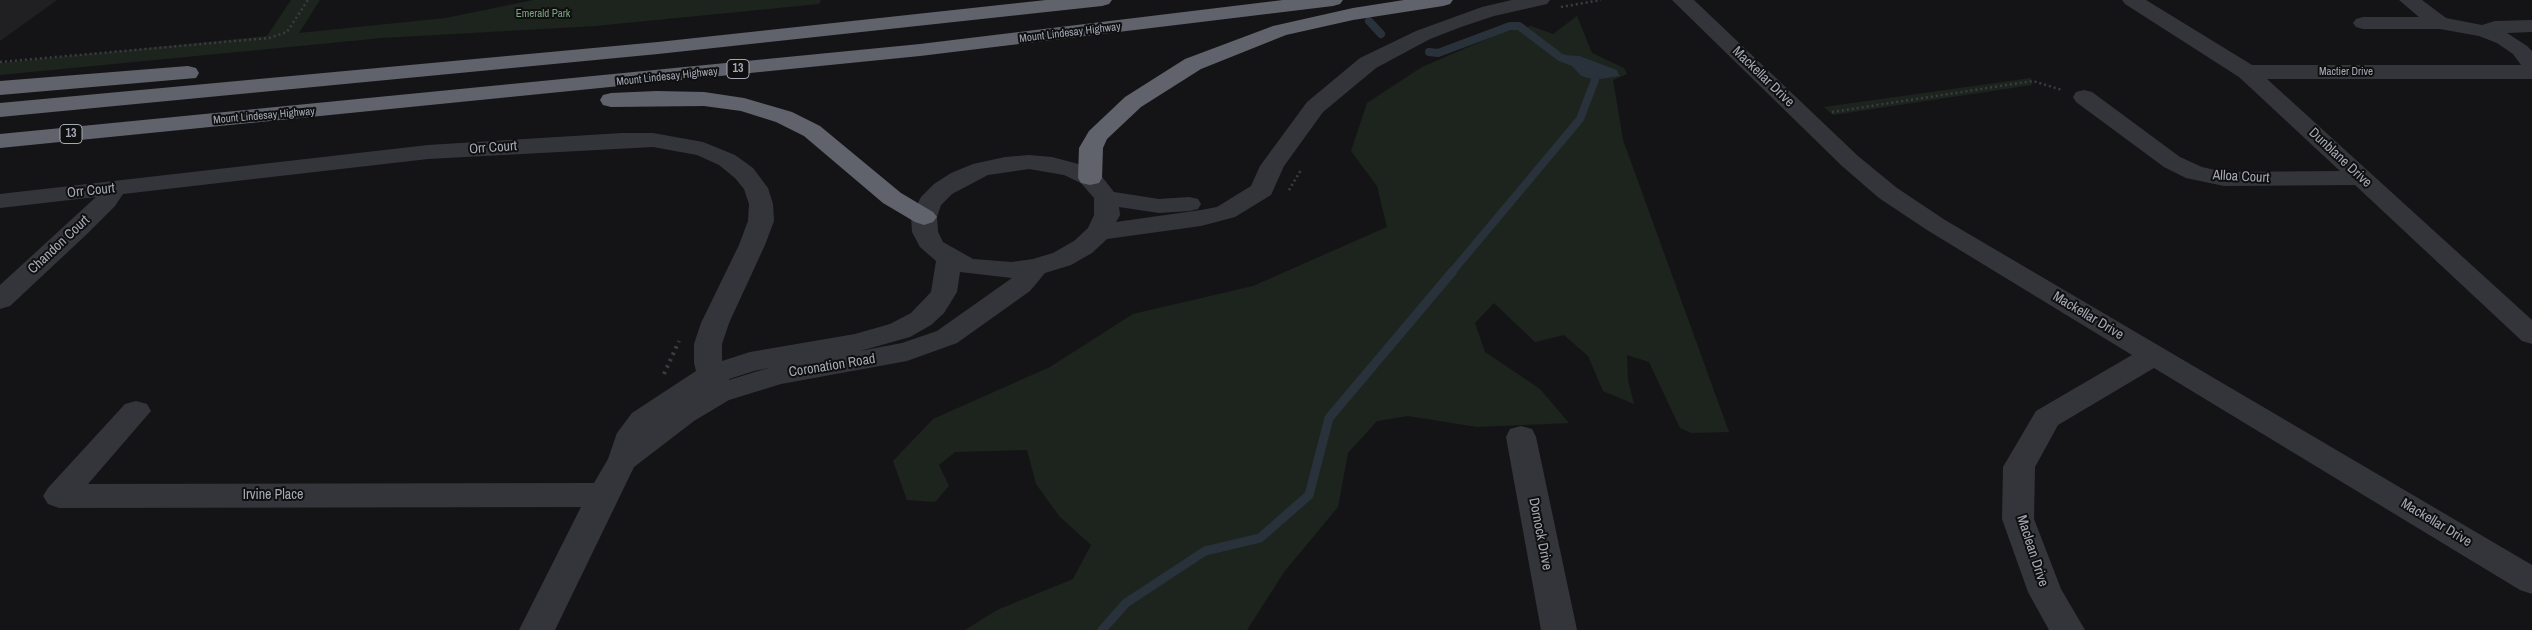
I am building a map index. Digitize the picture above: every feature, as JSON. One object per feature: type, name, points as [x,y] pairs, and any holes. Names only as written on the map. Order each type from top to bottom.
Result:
[{"type":"highway","name":"13","points":[[0,110],[835,30],[1102,0]]},
{"type":"highway","name":"Mount Lindesay Highway","points":[[0,141],[633,80],[920,50],[1332,0]]},
{"type":"highway","points":[[1090,178],[1091,148],[1097,136],[1133,102],[1193,64],[1222,50],[1280,30],[1352,14],[1443,0]]},
{"type":"highway","points":[[0,88],[460,50],[775,29],[835,30]]},
{"type":"highway","points":[[143,127],[220,131],[633,99],[681,98],[723,102],[764,110],[812,131],[892,198],[924,217]]},
{"type":"street","name":"Mackellar Drive","points":[[1682,0],[1850,162],[1888,193],[1936,225],[2532,581]]},
{"type":"street","name":"Dunblane Drive","points":[[2132,0],[2247,72],[2532,335]]},
{"type":"street","points":[[2409,0],[2440,23]]},
{"type":"street","points":[[1099,232],[1201,218],[1226,212],[1262,190],[1272,166],[1315,107],[1368,63],[1423,35],[1489,11],[1548,4]]},
{"type":"street","points":[[2363,23],[2440,23],[2484,31],[2504,39],[2520,50],[2532,65]]},
{"type":"street","points":[[2484,31],[2496,26],[2532,26]]},
{"type":"street","name":"Mactier Drive","points":[[2247,72],[2532,72]]},
{"type":"street","name":"Alloa Court","points":[[2084,97],[2172,162],[2195,173],[2224,179],[2362,178]]},
{"type":"street","name":"Orr Court","points":[[0,201],[428,152],[583,142],[653,140],[703,149],[727,160],[744,173],[756,188],[761,204],[761,221],[752,245],[715,324],[708,344],[708,363],[715,384]]},
{"type":"street","points":[[1029,162],[1052,164],[1073,170],[1090,178],[1106,198],[1107,215],[1099,232],[1083,247],[1069,255],[1036,266],[1012,270],[967,266],[949,258],[933,247],[925,232],[924,217],[930,202],[943,189],[960,178],[989,167],[1029,162]]},
{"type":"street","points":[[1106,198],[1159,206],[1184,204],[1232,192],[1272,166]]},
{"type":"street","name":"Chandon Court","points":[[0,300],[78,229],[106,201],[115,188]]},
{"type":"street","name":"Coronation Road","points":[[623,459],[683,414],[715,384],[750,362],[855,342],[900,331],[921,319],[934,307],[944,292],[949,258]]},
{"type":"street","name":"Coronation Road","points":[[537,630],[603,495],[623,459],[632,433],[643,420],[666,402],[715,384],[884,357],[925,346],[946,336],[1020,285],[1036,266]]},
{"type":"street","name":"Maclean Drive","points":[[2067,630],[2045,592],[2018,519],[2019,467],[2047,418],[2154,356]]},
{"type":"street","name":"Irvine Place","points":[[136,411],[59,496],[603,495]]},
{"type":"street","name":"Dornock Drive","points":[[1521,438],[1559,630]]},
{"type":"path","points":[[0,62],[269,38],[287,32],[308,0]]},
{"type":"path","points":[[1548,4],[1602,0]]},
{"type":"path","points":[[1804,117],[2033,81],[2084,97]]},
{"type":"path","points":[[1286,193],[1293,187],[1304,163]]},
{"type":"path","points":[[666,402],[650,393],[664,375],[683,334]]},
{"type":"shaded area","points":[[0,0],[57,0],[0,41]]},
{"type":"shaded area","points":[[1562,55],[1580,56],[1617,70],[1620,76],[1595,80],[1581,76],[1569,63],[1559,58]]},
{"type":"green space","name":"Emerald Park","points":[[291,0],[320,0],[299,33],[446,18],[533,0],[821,0],[819,4],[595,26],[382,38],[0,75],[0,63],[267,36]]},
{"type":"green space","points":[[1577,16],[1592,53],[1624,68],[1627,74],[1613,80],[1623,140],[1729,432],[1691,433],[1680,428],[1649,362],[1627,355],[1628,380],[1634,404],[1603,391],[1588,356],[1564,335],[1535,342],[1494,303],[1475,323],[1485,352],[1540,389],[1569,423],[1477,427],[1408,416],[1377,421],[1348,453],[1338,507],[1284,572],[1247,630],[965,630],[997,610],[1073,579],[1091,545],[1060,517],[1036,484],[1027,450],[955,452],[939,465],[949,486],[935,502],[907,500],[893,461],[933,419],[1050,367],[1133,314],[1253,286],[1387,227],[1377,186],[1351,151],[1367,103],[1422,67],[1503,32],[1531,26],[1553,34]],"holes":[[[1580,56],[1617,70],[1620,75],[1595,80],[1581,76],[1569,63],[1560,58]]]},
{"type":"green space","points":[[2031,78],[2032,85],[1833,115],[1824,107]]},
{"type":"waterway","points":[[1369,21],[1381,34]]},
{"type":"waterway","points":[[1429,52],[1438,53],[1510,26],[1519,26],[1560,57],[1570,61]]},
{"type":"waterway","points":[[1452,272],[1580,119],[1595,80],[1594,74],[1590,71]]},
{"type":"waterway","points":[[1102,630],[1126,603],[1205,551],[1260,538],[1309,495],[1329,418],[1453,271]]}]
